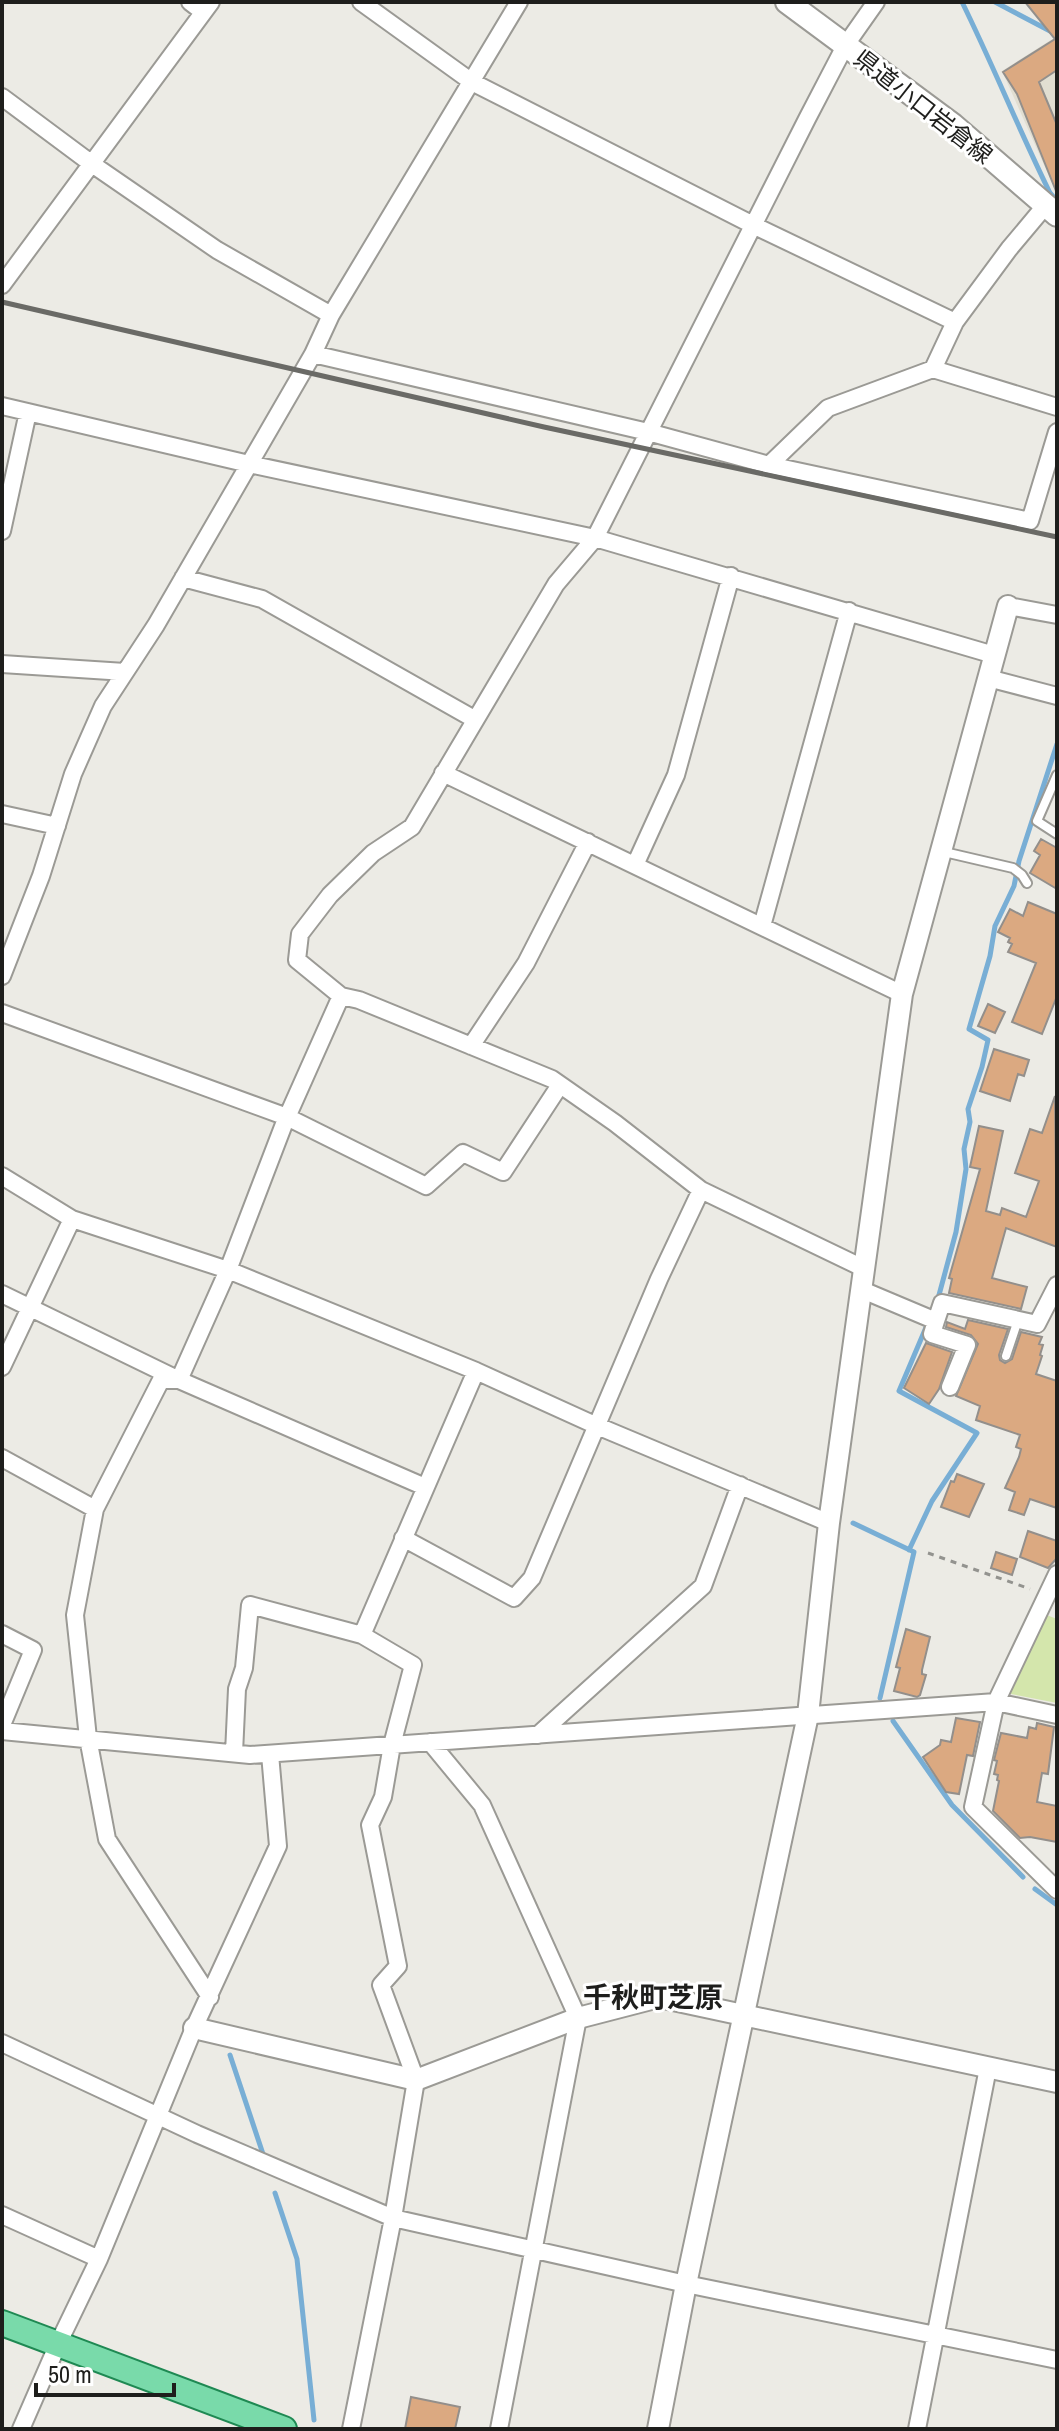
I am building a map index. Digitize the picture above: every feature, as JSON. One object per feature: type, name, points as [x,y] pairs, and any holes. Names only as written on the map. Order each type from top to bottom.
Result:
[{"type":"main road","name":"県道小口岩倉線","points":[[787,2],[953,125],[1051,211]]},
{"type":"main road","points":[[2,2323],[284,2429]]},
{"type":"street","points":[[361,2],[472,82],[753,225],[955,322]]},
{"type":"street","points":[[2,976],[41,876],[79,761],[103,706],[183,578],[313,354],[331,315],[519,2]]},
{"type":"street","points":[[863,1268],[701,1190],[552,1079],[359,1000],[341,996],[297,960],[300,934],[330,895],[362,864],[412,827],[556,584],[595,538],[845,46],[876,2]]},
{"type":"street","points":[[2,285],[92,164],[202,5]]},
{"type":"street","points":[[2,97],[92,164],[217,250],[331,315]]},
{"type":"street","points":[[933,369],[955,322],[1009,249],[1051,211]]},
{"type":"street","points":[[313,354],[648,432],[769,465],[1030,521],[1057,432]]},
{"type":"street","points":[[769,465],[828,408],[933,369],[1057,407]]},
{"type":"street","points":[[2,406],[249,464],[595,538],[994,655]]},
{"type":"street","points":[[2,531],[28,412]]},
{"type":"street","points":[[1038,493],[1057,497]]},
{"type":"street","points":[[635,865],[676,775],[731,576]]},
{"type":"street","points":[[183,578],[262,599],[474,719]]},
{"type":"street","points":[[658,2429],[686,2284],[808,1715],[829,1523],[902,994],[1008,606],[1057,615]]},
{"type":"street","points":[[762,926],[849,611]]},
{"type":"street","points":[[2,664],[125,672]]},
{"type":"street","points":[[988,678],[1057,696]]},
{"type":"street","points":[[443,773],[902,994]]},
{"type":"street","points":[[2,814],[57,826]]},
{"type":"street","points":[[471,1046],[526,963],[588,842]]},
{"type":"street","points":[[179,1380],[228,1270],[287,1117],[341,996]]},
{"type":"street","points":[[2,1013],[287,1117],[426,1186],[463,1153],[503,1172],[560,1085]]},
{"type":"street","points":[[2,1176],[72,1219],[228,1270],[476,1371],[595,1425],[829,1523]]},
{"type":"street","points":[[403,1538],[514,1598],[532,1578],[595,1425],[701,1190]]},
{"type":"street","points":[[2,1367],[72,1219]]},
{"type":"street","points":[[950,1387],[967,1345],[932,1334],[942,1303],[1037,1324],[1057,1285]]},
{"type":"street","points":[[860,1289],[936,1321]]},
{"type":"street","points":[[2,1294],[179,1380],[425,1487]]},
{"type":"street","points":[[362,1635],[476,1371]]},
{"type":"street","points":[[179,1380],[161,1380],[95,1509],[75,1615],[88,1738],[107,1839],[210,1997]]},
{"type":"street","points":[[2,1458],[95,1509]]},
{"type":"street","points":[[538,1735],[703,1586],[740,1485]]},
{"type":"street","points":[[1057,1574],[996,1702],[973,1807],[1057,1890]]},
{"type":"street","points":[[234,1753],[237,1689],[244,1668],[250,1605],[362,1635],[413,1665],[392,1745],[383,1797],[370,1825],[398,1966],[381,1985],[416,2080],[393,2218],[351,2429]]},
{"type":"street","points":[[2,1634],[33,1650],[2,1728],[234,1753],[270,1754],[996,1702],[1057,1715]]},
{"type":"street","points":[[430,1742],[482,1805],[578,2018],[499,2429]]},
{"type":"street","points":[[21,2429],[99,2259],[194,2028],[278,1846],[270,1754]]},
{"type":"street","points":[[194,2028],[416,2080],[578,2018],[659,1997],[1057,2082]]},
{"type":"street","points":[[2,2043],[159,2116],[393,2218],[686,2284],[1057,2360]]},
{"type":"street","points":[[917,2429],[988,2068]]},
{"type":"street","points":[[2,2215],[99,2259]]},
{"type":"lane","points":[[1057,775],[1037,821],[1057,834]]},
{"type":"lane","points":[[940,851],[1013,868],[1025,879]]},
{"type":"lane","points":[[1006,1356],[1018,1320]]},
{"type":"path","points":[[928,1553],[1047,1595]]},
{"type":"shaded area","points":[[1057,36],[1057,194],[1002,71]]},
{"type":"green space","points":[[1044,1614],[1057,1619],[1057,1703],[1011,1694],[1009,1686]]},
{"type":"building","points":[[1025,2],[1057,2],[1057,70],[1039,82],[1057,125],[1056,191],[1017,94],[1003,72],[1055,39]]},
{"type":"building","points":[[1041,839],[1057,848],[1057,889],[1030,873],[1040,855],[1034,851]]},
{"type":"building","points":[[1028,902],[1057,914],[1057,996],[1042,1034],[1012,1022],[1036,963],[1008,952],[1012,944],[1008,942],[1010,938],[998,932],[1010,909],[1023,916]]},
{"type":"building","points":[[988,1004],[1005,1012],[995,1033],[978,1026]]},
{"type":"building","points":[[994,1049],[1029,1060],[1024,1076],[1018,1074],[1010,1101],[980,1091]]},
{"type":"building","points":[[1055,1096],[1057,1247],[1006,1228],[992,1278],[1027,1287],[1021,1309],[949,1293],[952,1279],[949,1278],[980,1169],[970,1167],[979,1126],[1003,1131],[986,1211],[1000,1215],[1002,1208],[1026,1217],[1039,1181],[1015,1173],[1030,1129],[1042,1133]]},
{"type":"building","points":[[968,1320],[1008,1329],[999,1355],[1005,1363],[1012,1359],[1021,1332],[1042,1337],[1039,1344],[1043,1345],[1042,1356],[1036,1374],[1057,1381],[1057,1508],[1030,1499],[1024,1515],[1009,1510],[1015,1492],[1005,1488],[1019,1457],[1021,1449],[1016,1447],[1020,1435],[976,1420],[980,1406],[956,1396],[978,1344],[971,1335],[946,1327],[947,1322],[965,1329]]},
{"type":"building","points":[[926,1343],[952,1352],[939,1389],[929,1404],[904,1388]]},
{"type":"building","points":[[957,1474],[984,1484],[969,1517],[941,1507]]},
{"type":"building","points":[[1028,1531],[1057,1541],[1057,1558],[1048,1568],[1020,1557]]},
{"type":"building","points":[[996,1552],[1017,1559],[1012,1575],[991,1568]]},
{"type":"building","points":[[906,1629],[930,1637],[922,1670],[922,1674],[926,1675],[917,1697],[894,1691],[900,1668],[896,1667]]},
{"type":"building","points":[[956,1718],[980,1722],[973,1756],[967,1755],[959,1794],[946,1792],[923,1757],[940,1745],[941,1740],[951,1742]]},
{"type":"building","points":[[1037,1723],[1054,1727],[1048,1774],[1042,1773],[1037,1802],[1057,1806],[1057,1842],[1020,1838],[993,1811],[999,1781],[998,1775],[994,1774],[997,1761],[994,1760],[1001,1733],[1027,1738],[1029,1727],[1036,1729]]},
{"type":"building","points":[[411,2397],[460,2407],[455,2429],[405,2429]]},
{"type":"waterway","points":[[962,2],[1050,193],[1057,201]]},
{"type":"waterway","points":[[995,2],[1050,31]]},
{"type":"waterway","points":[[939,1295],[956,1232],[966,1169],[964,1149],[970,1122],[968,1109],[988,1040],[969,1029],[990,956],[995,926],[1014,886],[1019,861],[1057,744]]},
{"type":"waterway","points":[[909,1550],[932,1501],[977,1433],[899,1391],[927,1325]]},
{"type":"waterway","points":[[853,1523],[914,1552],[880,1698]]},
{"type":"waterway","points":[[893,1721],[952,1805],[1023,1877]]},
{"type":"waterway","points":[[1035,1889],[1057,1905]]},
{"type":"waterway","points":[[230,2055],[263,2154]]},
{"type":"waterway","points":[[275,2193],[297,2259],[314,2420]]},
{"type":"railway","points":[[2,302],[544,427],[1057,537]]},
{"type":"district","name":"千秋町芝原","points":[[653,1997]]}]
